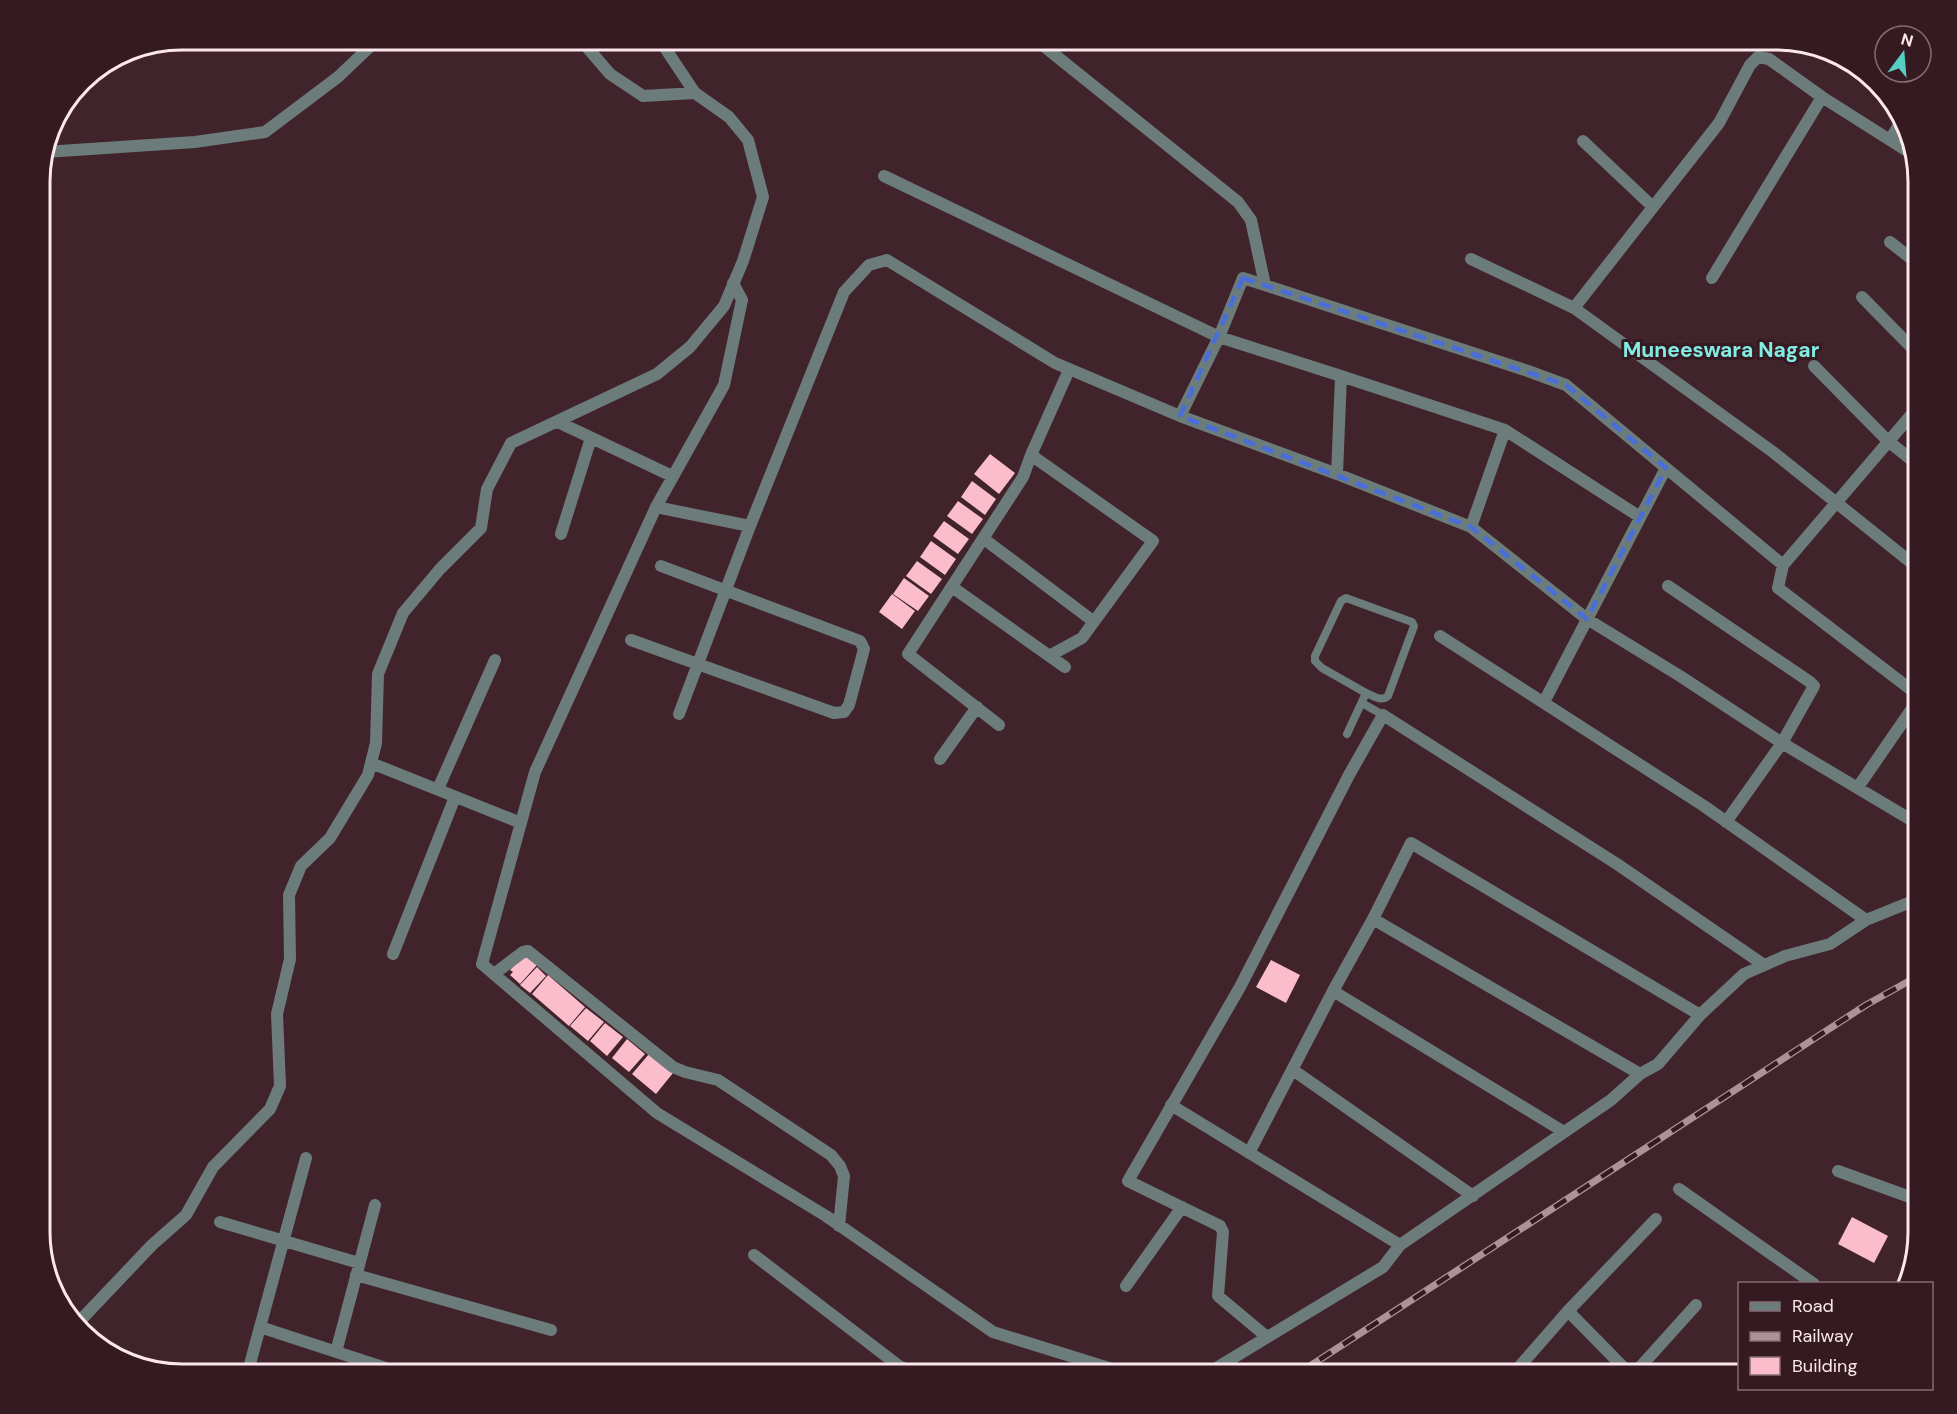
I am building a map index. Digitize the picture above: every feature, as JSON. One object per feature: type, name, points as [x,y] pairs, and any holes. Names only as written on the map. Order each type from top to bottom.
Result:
[{"type":"street","points":[[53,151],[195,142],[265,132],[338,77],[366,50]]},
{"type":"street","points":[[589,50],[610,74],[643,96],[695,93]]},
{"type":"street","points":[[81,1319],[152,1245],[186,1215],[213,1167],[270,1109],[280,1086],[277,1014],[290,958],[289,895],[301,866],[330,838],[368,775],[376,743],[378,674],[403,613],[440,569],[481,528],[487,489],[511,443],[657,374],[690,347],[724,306],[743,261],[763,197],[748,140],[729,117],[695,93],[666,50]]},
{"type":"street","points":[[1049,50],[1238,202],[1251,220],[1265,285]]},
{"type":"street","points":[[1574,308],[1719,123],[1750,65],[1758,57],[1769,59],[1822,97],[1903,148]]},
{"type":"street","points":[[1712,278],[1822,97]]},
{"type":"street","points":[[1890,140],[1897,129]]},
{"type":"street","points":[[1583,141],[1653,207]]},
{"type":"street","points":[[884,176],[1219,337],[1505,430],[1640,517]]},
{"type":"street","points":[[1890,242],[1908,256]]},
{"type":"street","points":[[1471,259],[1574,308],[1773,452],[1908,560]]},
{"type":"street","points":[[679,714],[750,526],[844,292],[869,265],[887,260],[1069,370],[1180,416],[1471,527],[1587,620],[1680,676],[1782,743],[1908,818]]},
{"type":"street","points":[[1180,416],[1219,337],[1243,278],[1566,385],[1783,565]]},
{"type":"street","points":[[733,283],[742,300],[724,385],[656,507],[535,772],[482,964],[657,1113],[839,1226],[993,1332],[1096,1364]]},
{"type":"street","points":[[1862,297],[1908,344]]},
{"type":"street","points":[[1814,366],[1888,441],[1908,457]]},
{"type":"street","points":[[999,725],[908,654],[1023,477],[1069,370]]},
{"type":"street","points":[[1337,474],[1341,376]]},
{"type":"street","points":[[1908,418],[1783,565],[1778,588],[1908,687]]},
{"type":"street","points":[[558,422],[672,477]]},
{"type":"street","points":[[1471,527],[1505,430]]},
{"type":"street","points":[[561,534],[591,438]]},
{"type":"street","points":[[1031,455],[1153,541],[1082,638],[1049,656]]},
{"type":"street","points":[[1544,702],[1666,468]]},
{"type":"street","points":[[656,507],[750,526]]},
{"type":"street","points":[[984,539],[1093,621]]},
{"type":"street","points":[[631,640],[834,713],[844,712],[849,705],[864,649],[862,643],[661,566]]},
{"type":"street","points":[[1668,586],[1814,686],[1782,743],[1726,822]]},
{"type":"street","points":[[952,587],[1065,667]]},
{"type":"street","points":[[1440,636],[1726,822],[1866,920]]},
{"type":"street","points":[[438,789],[495,660]]},
{"type":"street","points":[[940,759],[976,707]]},
{"type":"street","points":[[1858,787],[1908,714]]},
{"type":"street","points":[[1267,1337],[1218,1296],[1223,1232],[1220,1226],[1128,1181],[1240,987],[1383,716],[1617,864],[1764,965]]},
{"type":"street","points":[[371,763],[521,823]]},
{"type":"street","points":[[393,954],[455,796]]},
{"type":"street","points":[[1249,1153],[1412,843],[1700,1015]]},
{"type":"street","points":[[1223,1364],[1383,1267],[1400,1245],[1611,1100],[1640,1074],[1658,1064],[1700,1015],[1744,975],[1785,956],[1830,944],[1866,920],[1908,903]]},
{"type":"street","points":[[1373,918],[1640,1074]]},
{"type":"street","points":[[494,974],[523,952],[530,952],[673,1067],[718,1080],[831,1155],[840,1166],[844,1176],[839,1226]]},
{"type":"street","points":[[1333,991],[1564,1132]]},
{"type":"street","points":[[1293,1070],[1473,1196]]},
{"type":"street","points":[[1171,1105],[1400,1245]]},
{"type":"street","points":[[250,1364],[306,1158]]},
{"type":"street","points":[[1838,1170],[1908,1196]]},
{"type":"street","points":[[1678,1189],[1811,1282]]},
{"type":"street","points":[[336,1352],[375,1205]]},
{"type":"street","points":[[1126,1286],[1182,1207]]},
{"type":"street","points":[[1522,1364],[1568,1311],[1656,1219]]},
{"type":"street","points":[[220,1222],[283,1241],[358,1269],[551,1330]]},
{"type":"street","points":[[754,1255],[896,1364]]},
{"type":"street","points":[[1642,1364],[1696,1305]]},
{"type":"street","points":[[1568,1311],[1621,1364]]},
{"type":"street","points":[[260,1327],[373,1364]]},
{"type":"lane","points":[[1346,598],[1414,624],[1388,696],[1380,699],[1366,693],[1322,668],[1315,661],[1315,656],[1341,601],[1346,598]]},
{"type":"lane","points":[[1347,734],[1366,693]]},
{"type":"lane","points":[[1362,704],[1383,716]]},
{"type":"highlighted area","points":[[1243,278],[1566,385],[1666,468],[1587,619],[1471,527],[1180,416]]},
{"type":"building","points":[[990,454],[1015,473],[999,494],[974,474]]},
{"type":"building","points":[[972,481],[996,499],[985,515],[961,497]]},
{"type":"building","points":[[958,501],[983,519],[972,534],[947,516]]},
{"type":"building","points":[[944,521],[969,539],[958,554],[933,536]]},
{"type":"building","points":[[931,541],[956,559],[945,575],[920,557]]},
{"type":"building","points":[[917,561],[942,579],[931,594],[906,576]]},
{"type":"building","points":[[904,578],[929,596],[918,611],[893,594]]},
{"type":"building","points":[[892,594],[915,611],[902,629],[879,612]]},
{"type":"building","points":[[525,954],[537,965],[520,984],[510,975],[513,972],[510,970]]},
{"type":"building","points":[[1271,960],[1300,975],[1286,1003],[1256,987]]},
{"type":"building","points":[[537,967],[546,976],[530,993],[520,985]]},
{"type":"building","points":[[548,975],[585,1007],[569,1026],[532,994]]},
{"type":"building","points":[[586,1008],[604,1022],[588,1041],[570,1026]]},
{"type":"building","points":[[605,1023],[623,1037],[607,1056],[590,1041]]},
{"type":"building","points":[[627,1039],[645,1054],[629,1072],[612,1058]]},
{"type":"building","points":[[649,1054],[673,1073],[656,1094],[632,1074]]},
{"type":"building","points":[[1852,1217],[1888,1236],[1874,1263],[1838,1244]]},
{"type":"railway","points":[[1313,1364],[1866,1005],[1908,982]]},
{"type":"district","name":"Muneeswara Nagar","points":[[1721,350]]}]
